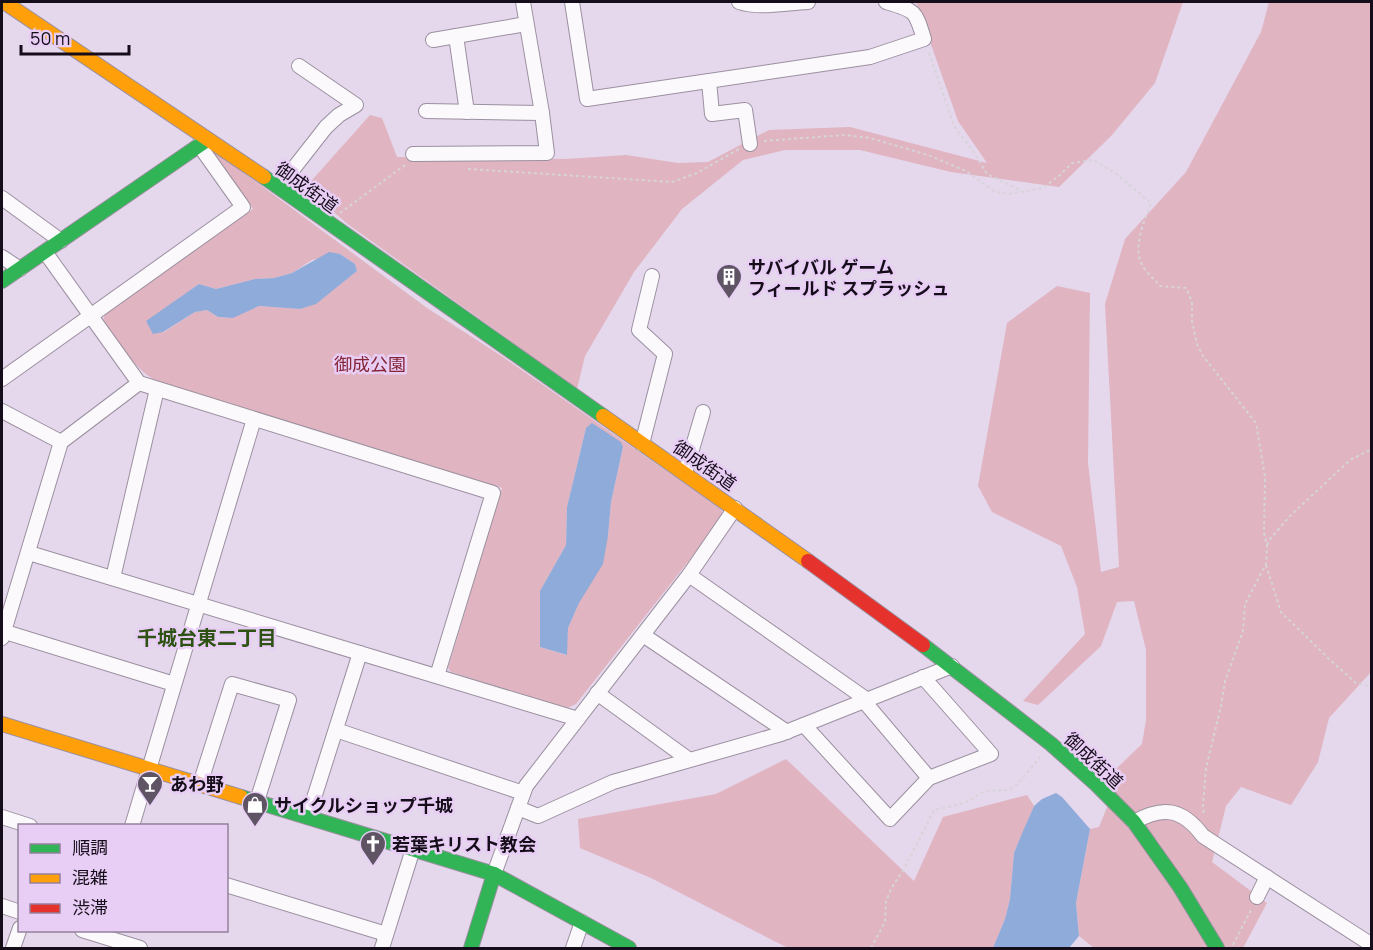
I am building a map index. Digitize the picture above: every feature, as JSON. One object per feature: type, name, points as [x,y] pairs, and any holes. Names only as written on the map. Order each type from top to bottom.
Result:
[{"type":"street","name":"御成街道","points":[[4,2],[203,143],[279,187],[328,224],[735,508],[952,666],[1051,744],[1134,822],[1180,888],[1217,948]]},
{"type":"street","points":[[409,159],[547,153],[522,2]]},
{"type":"street","points":[[572,2],[587,99],[870,57],[924,39],[917,16],[912,11],[886,2]]},
{"type":"street","points":[[739,2],[748,5],[808,2]]},
{"type":"street","points":[[433,40],[526,24]]},
{"type":"street","points":[[456,36],[467,112]]},
{"type":"street","points":[[279,187],[326,127],[339,115],[356,105],[299,66]]},
{"type":"street","points":[[709,81],[712,114],[745,110],[750,144]]},
{"type":"street","points":[[426,111],[542,113]]},
{"type":"street","points":[[2,281],[203,143],[243,207],[2,379]]},
{"type":"street","points":[[2,198],[62,241]]},
{"type":"street","points":[[45,252],[139,383],[493,493],[437,676]]},
{"type":"street","points":[[2,257],[20,269]]},
{"type":"street","points":[[642,444],[665,354],[639,330],[652,276]]},
{"type":"street","points":[[139,383],[61,442],[29,553],[2,633],[174,684]]},
{"type":"street","points":[[113,578],[157,389]]},
{"type":"street","points":[[2,411],[61,442]]},
{"type":"street","points":[[685,473],[703,412]]},
{"type":"street","points":[[132,824],[254,419]]},
{"type":"street","points":[[471,948],[494,874],[526,786],[689,575],[735,508]]},
{"type":"street","points":[[29,553],[578,719]]},
{"type":"street","points":[[689,575],[864,700],[929,778]]},
{"type":"street","points":[[643,635],[787,732]]},
{"type":"street","points":[[308,817],[360,653]]},
{"type":"street","points":[[518,808],[538,816],[613,782],[787,732],[952,666]]},
{"type":"street","points":[[804,725],[890,819],[929,778],[991,754],[923,677]]},
{"type":"street","points":[[200,784],[232,684],[289,700],[257,801]]},
{"type":"street","points":[[597,693],[688,759]]},
{"type":"street","points":[[2,724],[494,874],[629,948]]},
{"type":"street","points":[[336,730],[523,793]]},
{"type":"street","points":[[1134,822],[1150,813],[1172,812],[1181,815],[1191,821],[1203,836],[1371,945]]},
{"type":"street","points":[[2,817],[26,824]]},
{"type":"street","points":[[382,948],[413,849]]},
{"type":"street","points":[[1257,897],[1267,878]]},
{"type":"street","points":[[228,886],[386,934]]},
{"type":"street","points":[[2,906],[18,911]]},
{"type":"street","points":[[573,948],[582,922]]},
{"type":"street","points":[[13,948],[19,932]]},
{"type":"street","points":[[97,938],[140,948]]},
{"type":"path","points":[[924,39],[954,126],[987,174],[1022,191]]},
{"type":"path","points":[[459,168],[672,182],[697,173],[753,142],[845,135],[870,138],[928,155],[966,171],[995,192],[1009,194],[1043,188],[1072,163],[1093,160],[1114,172],[1151,203],[1140,236],[1140,260],[1143,267],[1160,286],[1186,288],[1192,302],[1192,321],[1197,344],[1203,356],[1256,423],[1265,477],[1266,564],[1281,612],[1356,683],[1371,687]]},
{"type":"path","points":[[328,224],[409,159]]},
{"type":"path","points":[[1267,545],[1270,538],[1290,516],[1350,460],[1371,449]]},
{"type":"path","points":[[1204,816],[1206,768],[1225,681],[1243,631],[1245,604],[1266,564]]},
{"type":"path","points":[[871,948],[885,922],[886,901],[892,887],[904,869],[934,810],[965,803],[985,791],[1007,790],[1015,787],[1051,744]]},
{"type":"path","points":[[1231,948],[1257,897]]},
{"type":"green space","points":[[916,2],[1183,2],[1155,83],[1112,135],[1059,187],[951,172],[860,150],[785,150],[743,160],[682,209],[634,272],[585,356],[577,389],[349,225],[305,188],[370,115],[382,118],[397,157],[566,159],[626,155],[678,163],[708,162],[769,130],[850,127],[987,163],[958,121]]},
{"type":"green space","points":[[1269,2],[1371,2],[1371,672],[1329,718],[1318,762],[1291,805],[1241,787],[1226,806],[1212,862],[1267,903],[1243,948],[1094,948],[1079,936],[1076,903],[1090,829],[1099,827],[1119,778],[1117,768],[1142,744],[1146,720],[1146,650],[1134,601],[1117,602],[1101,646],[1038,705],[1023,701],[1085,634],[1077,587],[1061,546],[992,512],[978,486],[1007,323],[1057,286],[1090,293],[1088,463],[1101,572],[1119,567],[1105,304],[1125,239],[1186,172],[1261,32]]},
{"type":"green space","name":"御成公園","points":[[212,151],[427,308],[500,355],[721,509],[724,516],[576,704],[567,708],[451,672],[448,668],[502,488],[157,381],[133,362],[103,320],[105,314],[253,209]],"holes":[[[340,254],[355,264],[357,271],[316,303],[300,309],[259,306],[232,318],[218,317],[207,310],[195,312],[164,332],[146,322],[199,284],[216,289],[255,279],[274,278],[292,273],[312,260]],[[586,428],[623,447],[611,502],[608,536],[568,628],[566,655],[540,647],[540,591],[566,545],[567,507]]]},
{"type":"green space","points":[[786,759],[914,881],[943,817],[1027,795],[1034,806],[1014,853],[1010,899],[1005,919],[993,948],[788,948],[651,878],[580,848],[578,819],[716,794]]},
{"type":"water","points":[[329,252],[340,254],[355,264],[357,271],[316,304],[300,309],[259,306],[233,318],[218,317],[207,310],[195,312],[163,332],[153,334],[146,321],[199,284],[216,289],[255,279],[274,278],[292,273]]},
{"type":"water","points":[[592,423],[621,442],[623,447],[611,502],[603,564],[579,603],[568,628],[567,655],[540,647],[540,591],[566,545],[567,507],[586,428]]},
{"type":"water","points":[[1056,793],[1090,829],[1076,903],[1079,936],[1069,948],[993,948],[1005,919],[1010,899],[1014,853],[1034,806],[1042,799]]},
{"type":"traffic: fast","points":[[2,281],[207,140]]},
{"type":"traffic: fast","points":[[264,177],[603,416]]},
{"type":"traffic: fast","points":[[923,645],[1051,744],[1134,822],[1180,887],[1217,948]]},
{"type":"traffic: fast","points":[[241,797],[494,874],[629,948]]},
{"type":"traffic: fast","points":[[471,948],[494,874]]},
{"type":"traffic: slow","points":[[4,2],[264,177]]},
{"type":"traffic: slow","points":[[603,416],[808,561]]},
{"type":"traffic: slow","points":[[2,724],[241,797]]},
{"type":"traffic: jam","points":[[808,561],[923,645]]},
{"type":"place","name":"サバイバル ゲーム フィールド スプラッシュ","points":[[729,300]]},
{"type":"place","name":"あわ野","points":[[150,807]]},
{"type":"place","name":"サイクルショップ千城","points":[[255,828]]},
{"type":"place","name":"若葉キリスト教会","points":[[373,867]]},
{"type":"district","name":"千城台東二丁目","points":[[207,637]]}]
